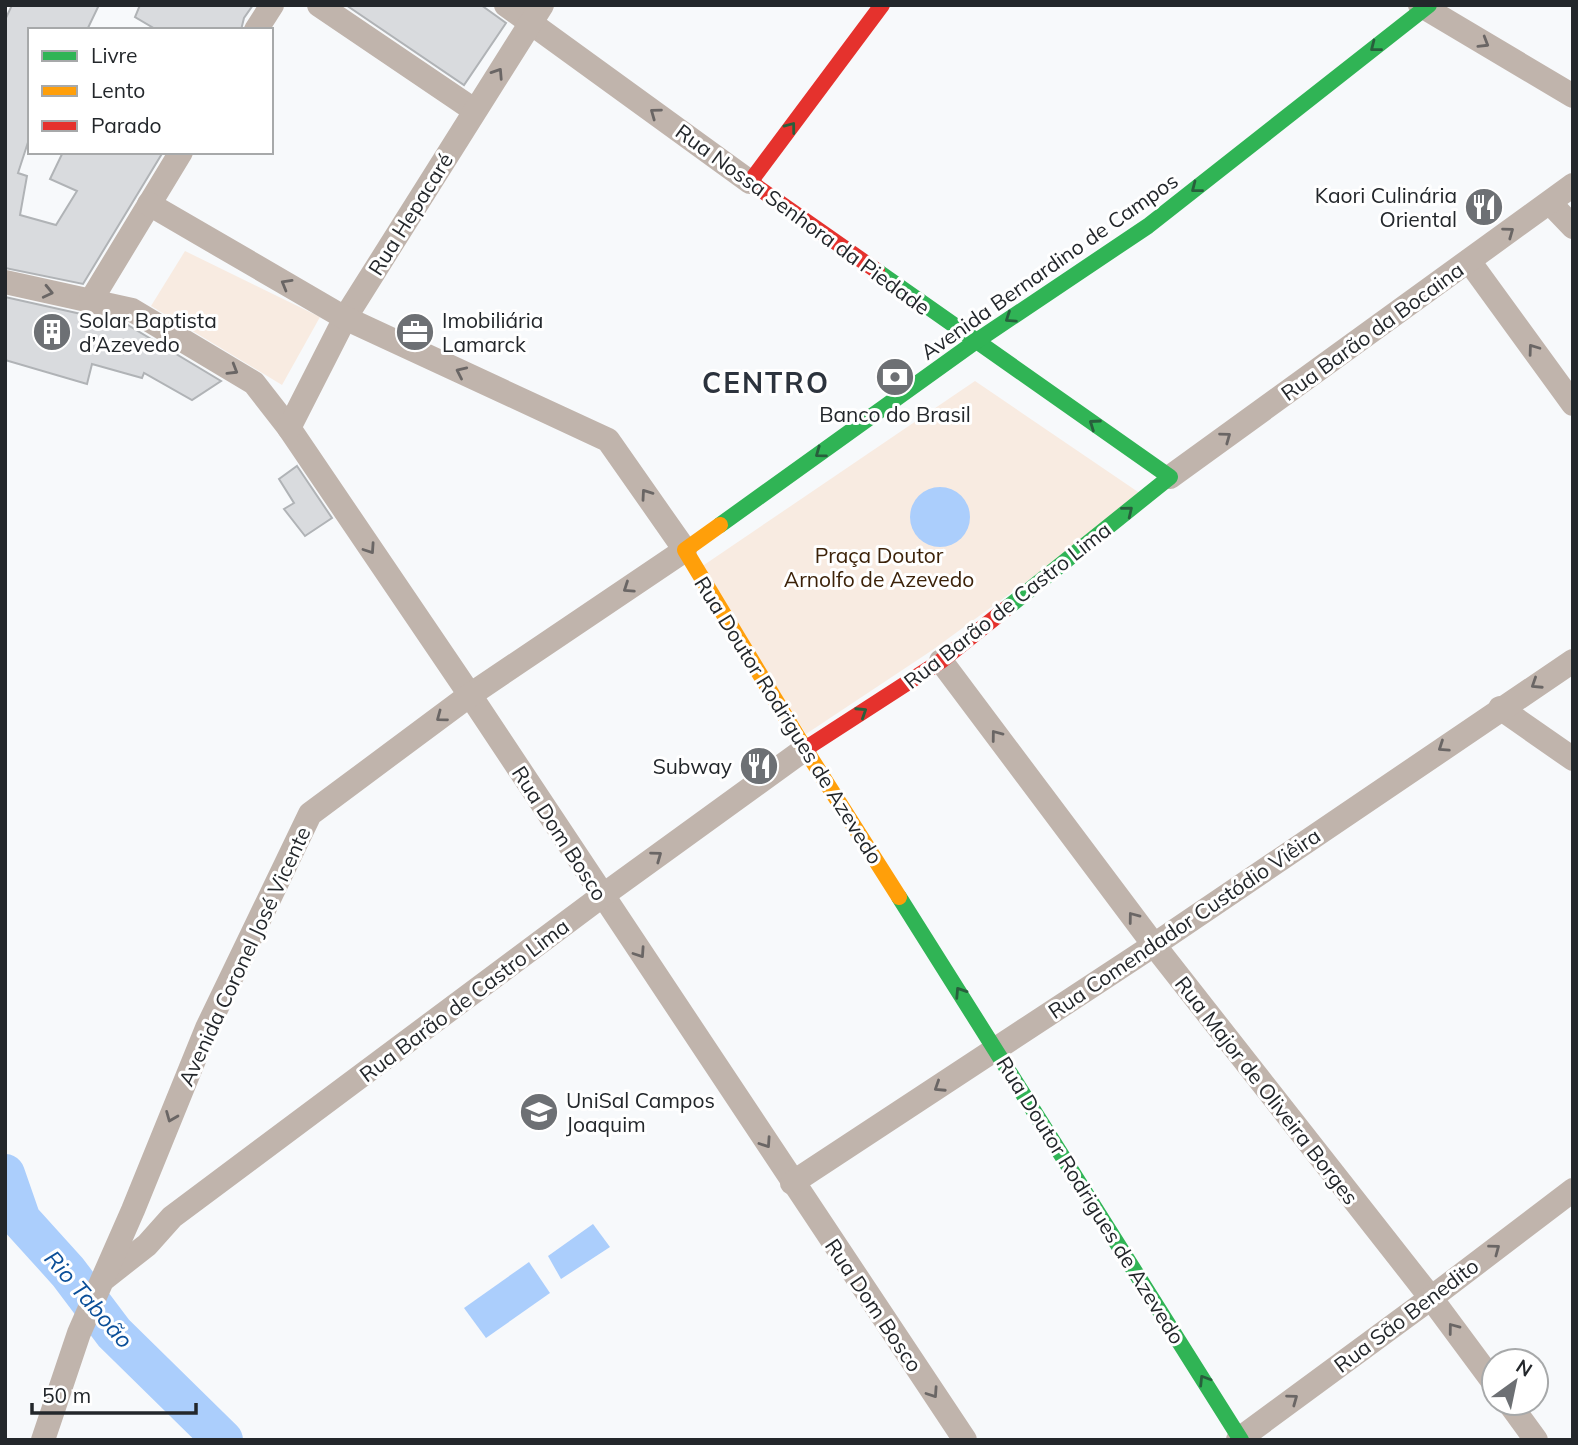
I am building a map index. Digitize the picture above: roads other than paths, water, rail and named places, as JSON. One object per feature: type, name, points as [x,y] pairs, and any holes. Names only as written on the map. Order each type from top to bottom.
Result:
[{"type":"street","points":[[258,28],[272,5]]},
{"type":"street","points":[[319,5],[474,110]]},
{"type":"street","name":"Rua Nossa Senhora da Piedade","points":[[506,5],[536,14],[750,182],[1170,477]]},
{"type":"street","points":[[750,182],[882,5]]},
{"type":"street","points":[[1425,6],[1573,96]]},
{"type":"street","name":"Avenida Bernardino de Campos","points":[[685,550],[975,342],[1148,226],[1425,6]]},
{"type":"street","name":"Rua Hepacaré","points":[[289,428],[345,318],[536,14]]},
{"type":"street","points":[[90,302],[180,154]]},
{"type":"street","name":"Rua Barão da Bocaina","points":[[1170,477],[1573,185]]},
{"type":"street","points":[[1550,203],[1573,227]]},
{"type":"street","name":"Rua Doutor Rodrigues de Azevedo","points":[[149,204],[345,318],[608,440],[685,550],[805,749],[1240,1439]]},
{"type":"street","points":[[1469,261],[1573,404]]},
{"type":"street","name":"Rua Dom Bosco","points":[[5,282],[132,310],[254,383],[289,428],[470,695],[965,1440]]},
{"type":"street","name":"Rua Barão de Castro Lima","points":[[99,1284],[147,1245],[172,1217],[805,749],[941,661],[1170,477]]},
{"type":"street","name":"Avenida Coronel José Vicente","points":[[43,1440],[79,1333],[133,1210],[207,1028],[310,814],[470,695],[685,550]]},
{"type":"street","name":"Rua Major de Oliveira Borges","points":[[941,661],[1154,945],[1480,1364]]},
{"type":"street","name":"Rua Comendador Custódio Viêira","points":[[792,1183],[997,1050],[1573,661]]},
{"type":"street","points":[[1500,708],[1573,759]]},
{"type":"street","points":[[145,1180],[163,1209],[172,1217]]},
{"type":"street","name":"Rua São Benedito","points":[[1240,1439],[1573,1189]]},
{"type":"street","points":[[133,1210],[140,1234],[147,1245]]},
{"type":"street","points":[[1519,1417],[1536,1440]]},
{"type":"water","points":[[940,487],[957,492],[965,500],[970,517],[965,534],[957,542],[940,547],[923,542],[915,534],[910,517],[915,500],[923,492]]},
{"type":"water","points":[[593,1224],[610,1247],[561,1279],[548,1256]]},
{"type":"water","points":[[529,1262],[550,1293],[486,1338],[464,1308]]},
{"type":"waterway","name":"Rio Taboão","points":[[5,1174],[21,1220],[68,1272],[114,1333],[223,1440]]},
{"type":"place","name":"Kaori Culinária Oriental","points":[[1484,207]]},
{"type":"place","name":"Solar Baptista d’Azevedo","points":[[52,332]]},
{"type":"place","name":"Imobiliária Lamarck","points":[[415,332]]},
{"type":"place","name":"Banco do Brasil","points":[[895,377]]},
{"type":"place","name":"Subway","points":[[759,766]]},
{"type":"place","name":"UniSal Campos Joaquim","points":[[539,1112]]},
{"type":"district","name":"CENTRO","points":[[766,382]]},
{"type":"park label","name":"Praça Doutor Arnolfo de Azevedo","points":[[879,567]]}]
